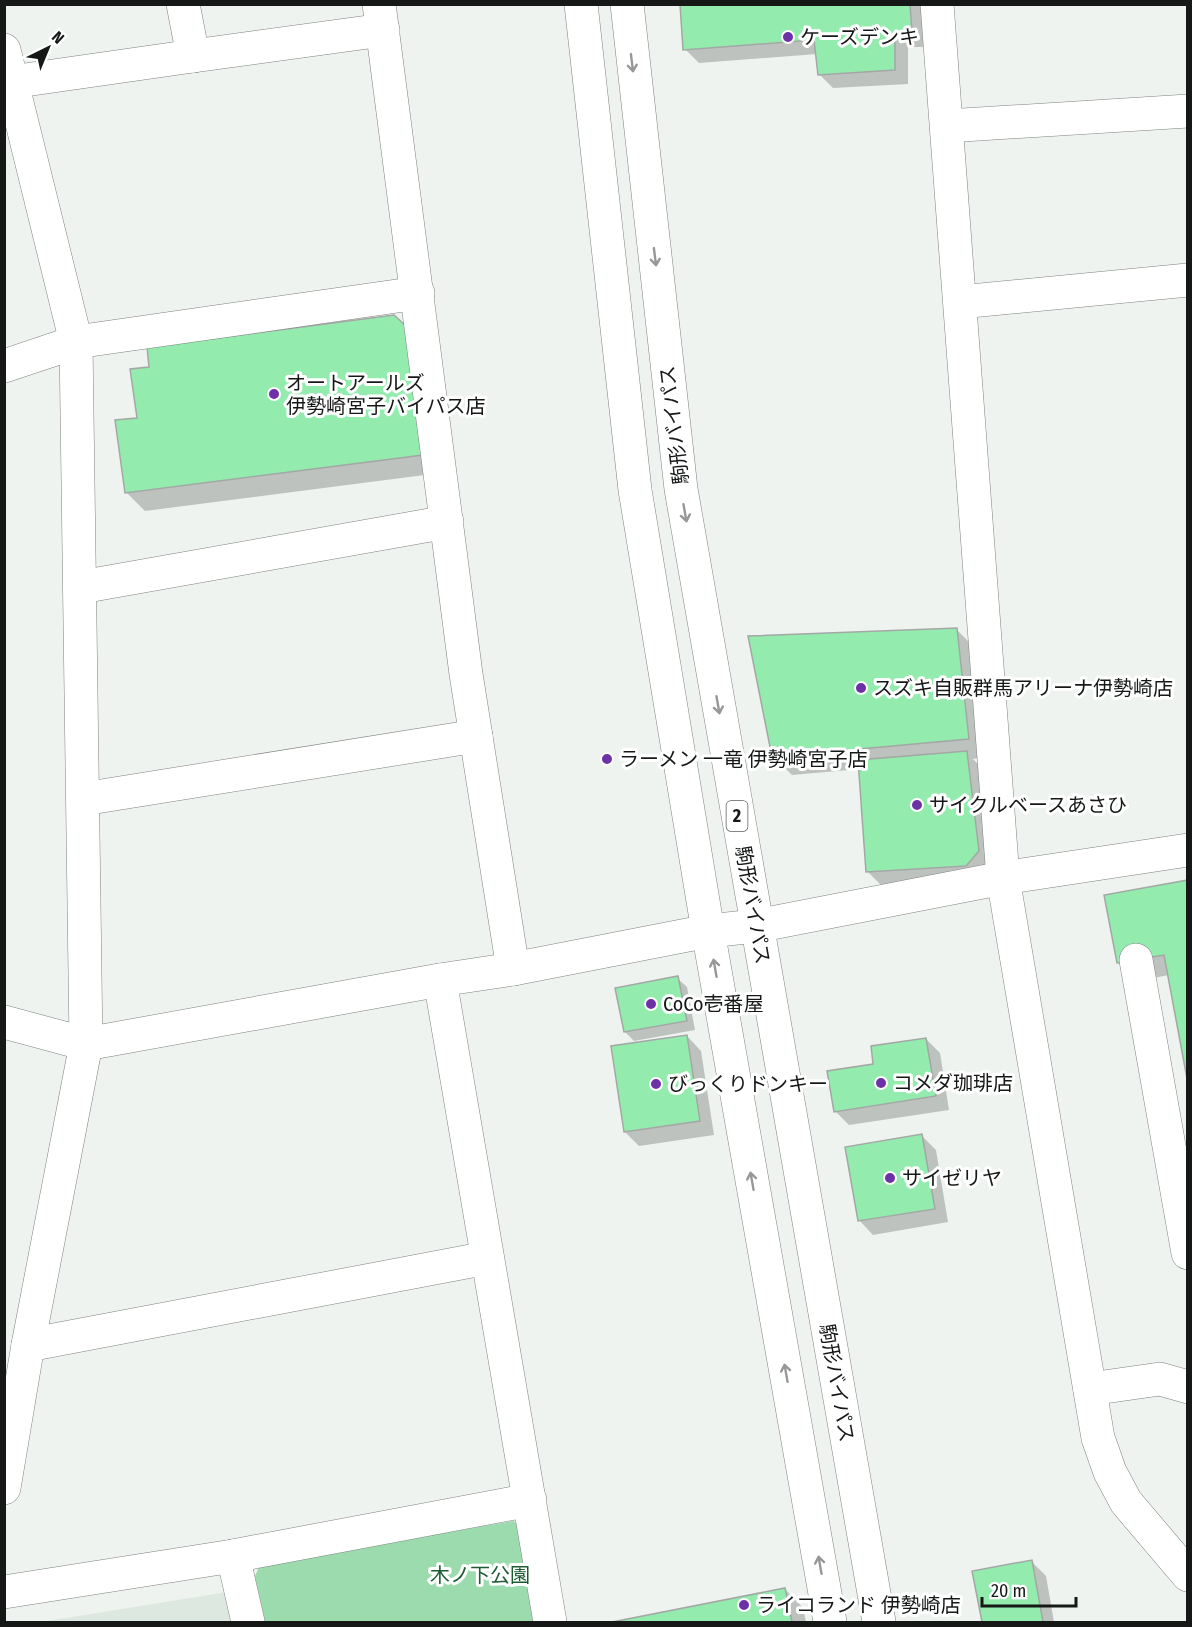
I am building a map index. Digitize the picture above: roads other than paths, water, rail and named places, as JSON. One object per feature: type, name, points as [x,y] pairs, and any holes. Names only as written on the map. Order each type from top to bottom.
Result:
[{"type":"street","points":[[183,4],[193,56]]},
{"type":"street","points":[[581,4],[635,490],[708,931],[830,1623]]},
{"type":"street","name":"駒形バイパス","points":[[627,4],[681,489],[879,1623]]},
{"type":"street","points":[[937,4],[1003,878],[1098,1438],[1110,1472],[1126,1502],[1188,1575]]},
{"type":"street","points":[[8,83],[193,56],[381,17],[466,674],[513,969]]},
{"type":"street","points":[[4,50],[8,83],[76,342],[86,1044],[28,1345],[4,1488]]},
{"type":"street","points":[[947,126],[1188,111]]},
{"type":"street","points":[[960,302],[1188,280]]},
{"type":"street","points":[[4,366],[76,342],[418,293]]},
{"type":"street","points":[[81,587],[447,522]]},
{"type":"street","points":[[84,799],[476,736]]},
{"type":"street","points":[[4,1022],[86,1044],[513,969],[708,931],[756,926],[1003,878],[1188,850]]},
{"type":"street","points":[[1136,960],[1187,1249]]},
{"type":"street","points":[[440,980],[550,1623]]},
{"type":"street","points":[[28,1345],[487,1258]]},
{"type":"street","points":[[1090,1389],[1174,1383],[1188,1362]]},
{"type":"street","points":[[4,1592],[233,1556],[530,1500]]},
{"type":"street","points":[[233,1556],[248,1623]]},
{"type":"place","name":"ケーズデンキ","points":[[788,37]]},
{"type":"place","name":"オートアールズ 伊勢崎宮子バイパス店","points":[[274,394]]},
{"type":"place","name":"スズキ自販群馬アリーナ伊勢崎店","points":[[861,688]]},
{"type":"place","name":"ラーメン 一竜 伊勢崎宮子店","points":[[607,759]]},
{"type":"place","name":"サイクルベースあさひ","points":[[917,805]]},
{"type":"place","name":"CoCo壱番屋","points":[[651,1004]]},
{"type":"place","name":"コメダ珈琲店","points":[[881,1083]]},
{"type":"place","name":"びっくりドンキー","points":[[656,1084]]},
{"type":"place","name":"サイゼリヤ","points":[[890,1178]]},
{"type":"place","name":"ライコランド 伊勢崎店","points":[[744,1605]]},
{"type":"park label","name":"木ノ下公園","points":[[480,1575]]}]
